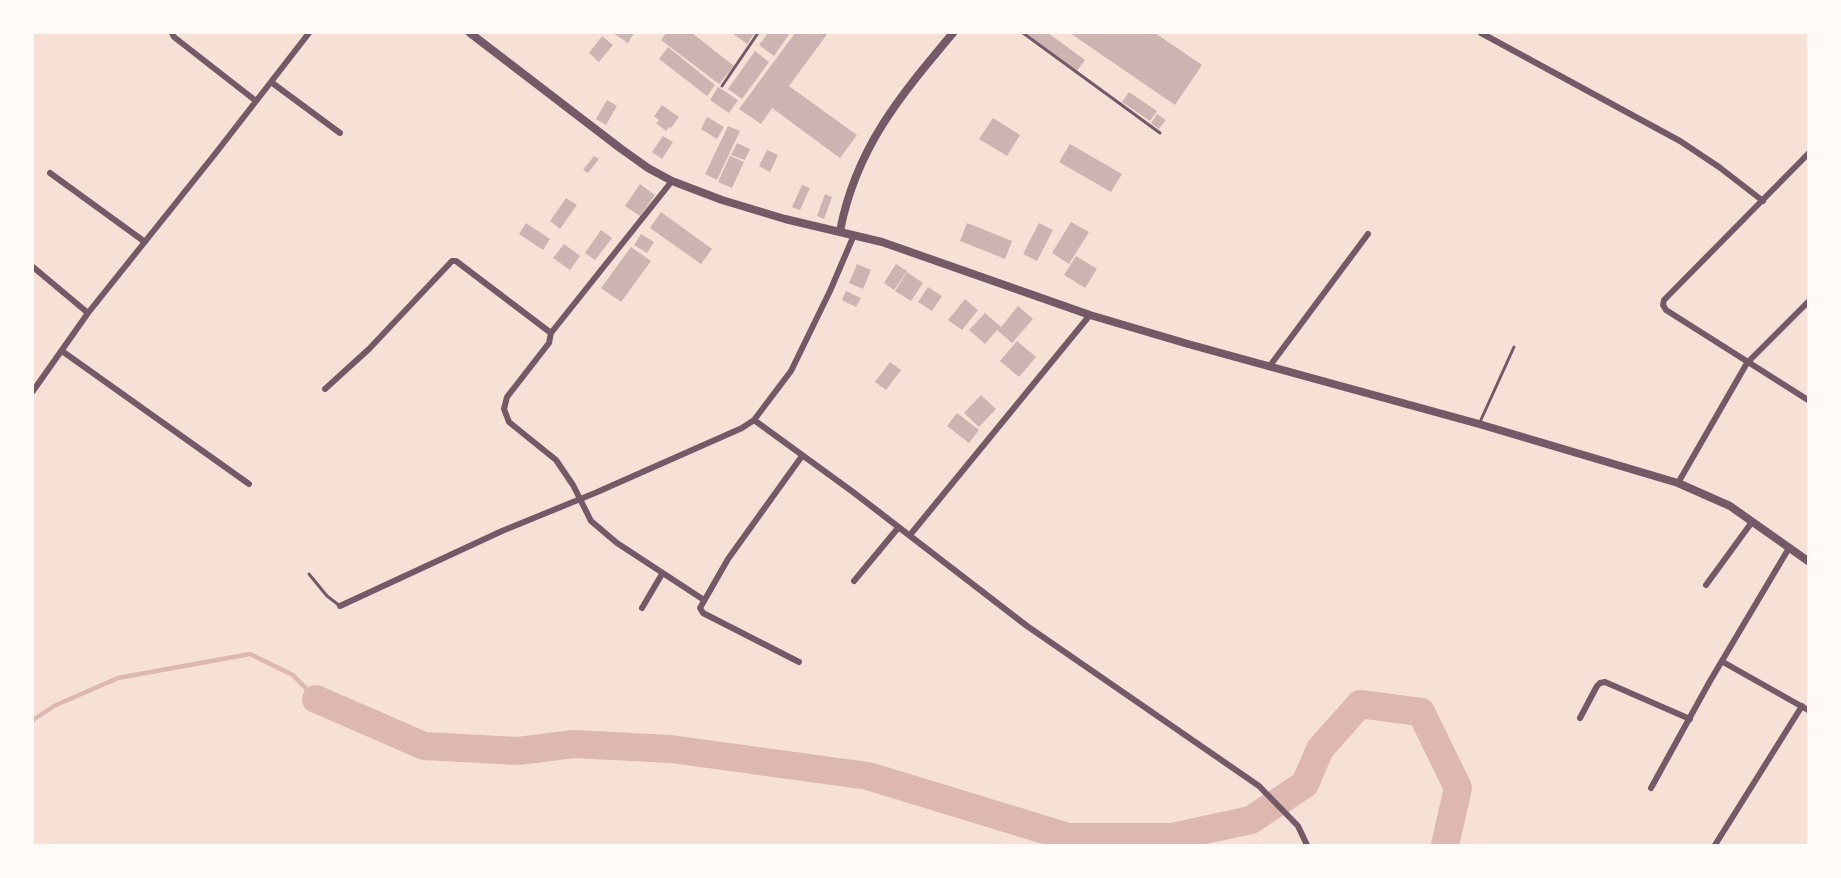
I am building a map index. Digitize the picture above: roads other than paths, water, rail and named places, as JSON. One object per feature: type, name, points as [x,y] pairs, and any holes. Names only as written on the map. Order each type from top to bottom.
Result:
[{"type":"street","points":[[172,33],[174,37],[256,100]]},
{"type":"street","points":[[33,391],[88,313],[309,33]]},
{"type":"street","points":[[470,33],[620,148],[648,168],[672,181],[722,200],[785,219],[854,235],[956,267],[1090,315],[1479,424],[1678,483],[1730,506],[1808,561]]},
{"type":"street","points":[[840,231],[847,197],[880,126],[952,33]]},
{"type":"street","points":[[1481,33],[1680,141],[1763,201]]},
{"type":"street","points":[[271,82],[340,133]]},
{"type":"street","points":[[1808,154],[1663,302],[1666,310],[1808,400]]},
{"type":"street","points":[[50,173],[145,242]]},
{"type":"street","points":[[672,181],[551,333],[549,343],[507,397],[504,409],[509,422],[556,460],[574,487],[591,521],[662,574],[704,600]]},
{"type":"street","points":[[1269,367],[1368,234]]},
{"type":"street","points":[[338,605],[579,497],[742,428],[754,420],[791,371],[854,235]]},
{"type":"street","points":[[325,389],[369,350],[452,261],[456,261],[551,333]]},
{"type":"street","points":[[33,267],[88,313]]},
{"type":"street","points":[[1678,483],[1748,363],[1808,302]]},
{"type":"street","points":[[910,535],[1090,315]]},
{"type":"street","points":[[62,351],[249,484]]},
{"type":"street","points":[[754,420],[910,535],[1027,626],[1259,786],[1298,826],[1307,845]]},
{"type":"street","points":[[799,662],[703,613],[700,608],[728,560],[802,456]]},
{"type":"street","points":[[1706,585],[1752,522]]},
{"type":"street","points":[[854,581],[898,528]]},
{"type":"street","points":[[1651,788],[1789,548]]},
{"type":"street","points":[[642,608],[662,574]]},
{"type":"street","points":[[1715,845],[1805,708],[1723,662]]},
{"type":"street","points":[[1580,718],[1597,686],[1605,682],[1690,719]]},
{"type":"lane","points":[[722,86],[758,33]]},
{"type":"lane","points":[[1023,33],[1160,133]]},
{"type":"lane","points":[[1479,424],[1514,347]]},
{"type":"lane","points":[[309,574],[327,596],[338,605]]},
{"type":"waterway","points":[[33,720],[54,706],[118,678],[250,654],[293,675],[316,699]]},
{"type":"waterway","points":[[316,699],[424,746],[518,751],[574,744],[671,749],[868,776],[1068,837],[1172,837],[1251,820],[1305,784],[1320,749],[1360,704],[1421,712],[1458,788],[1445,845]]}]
